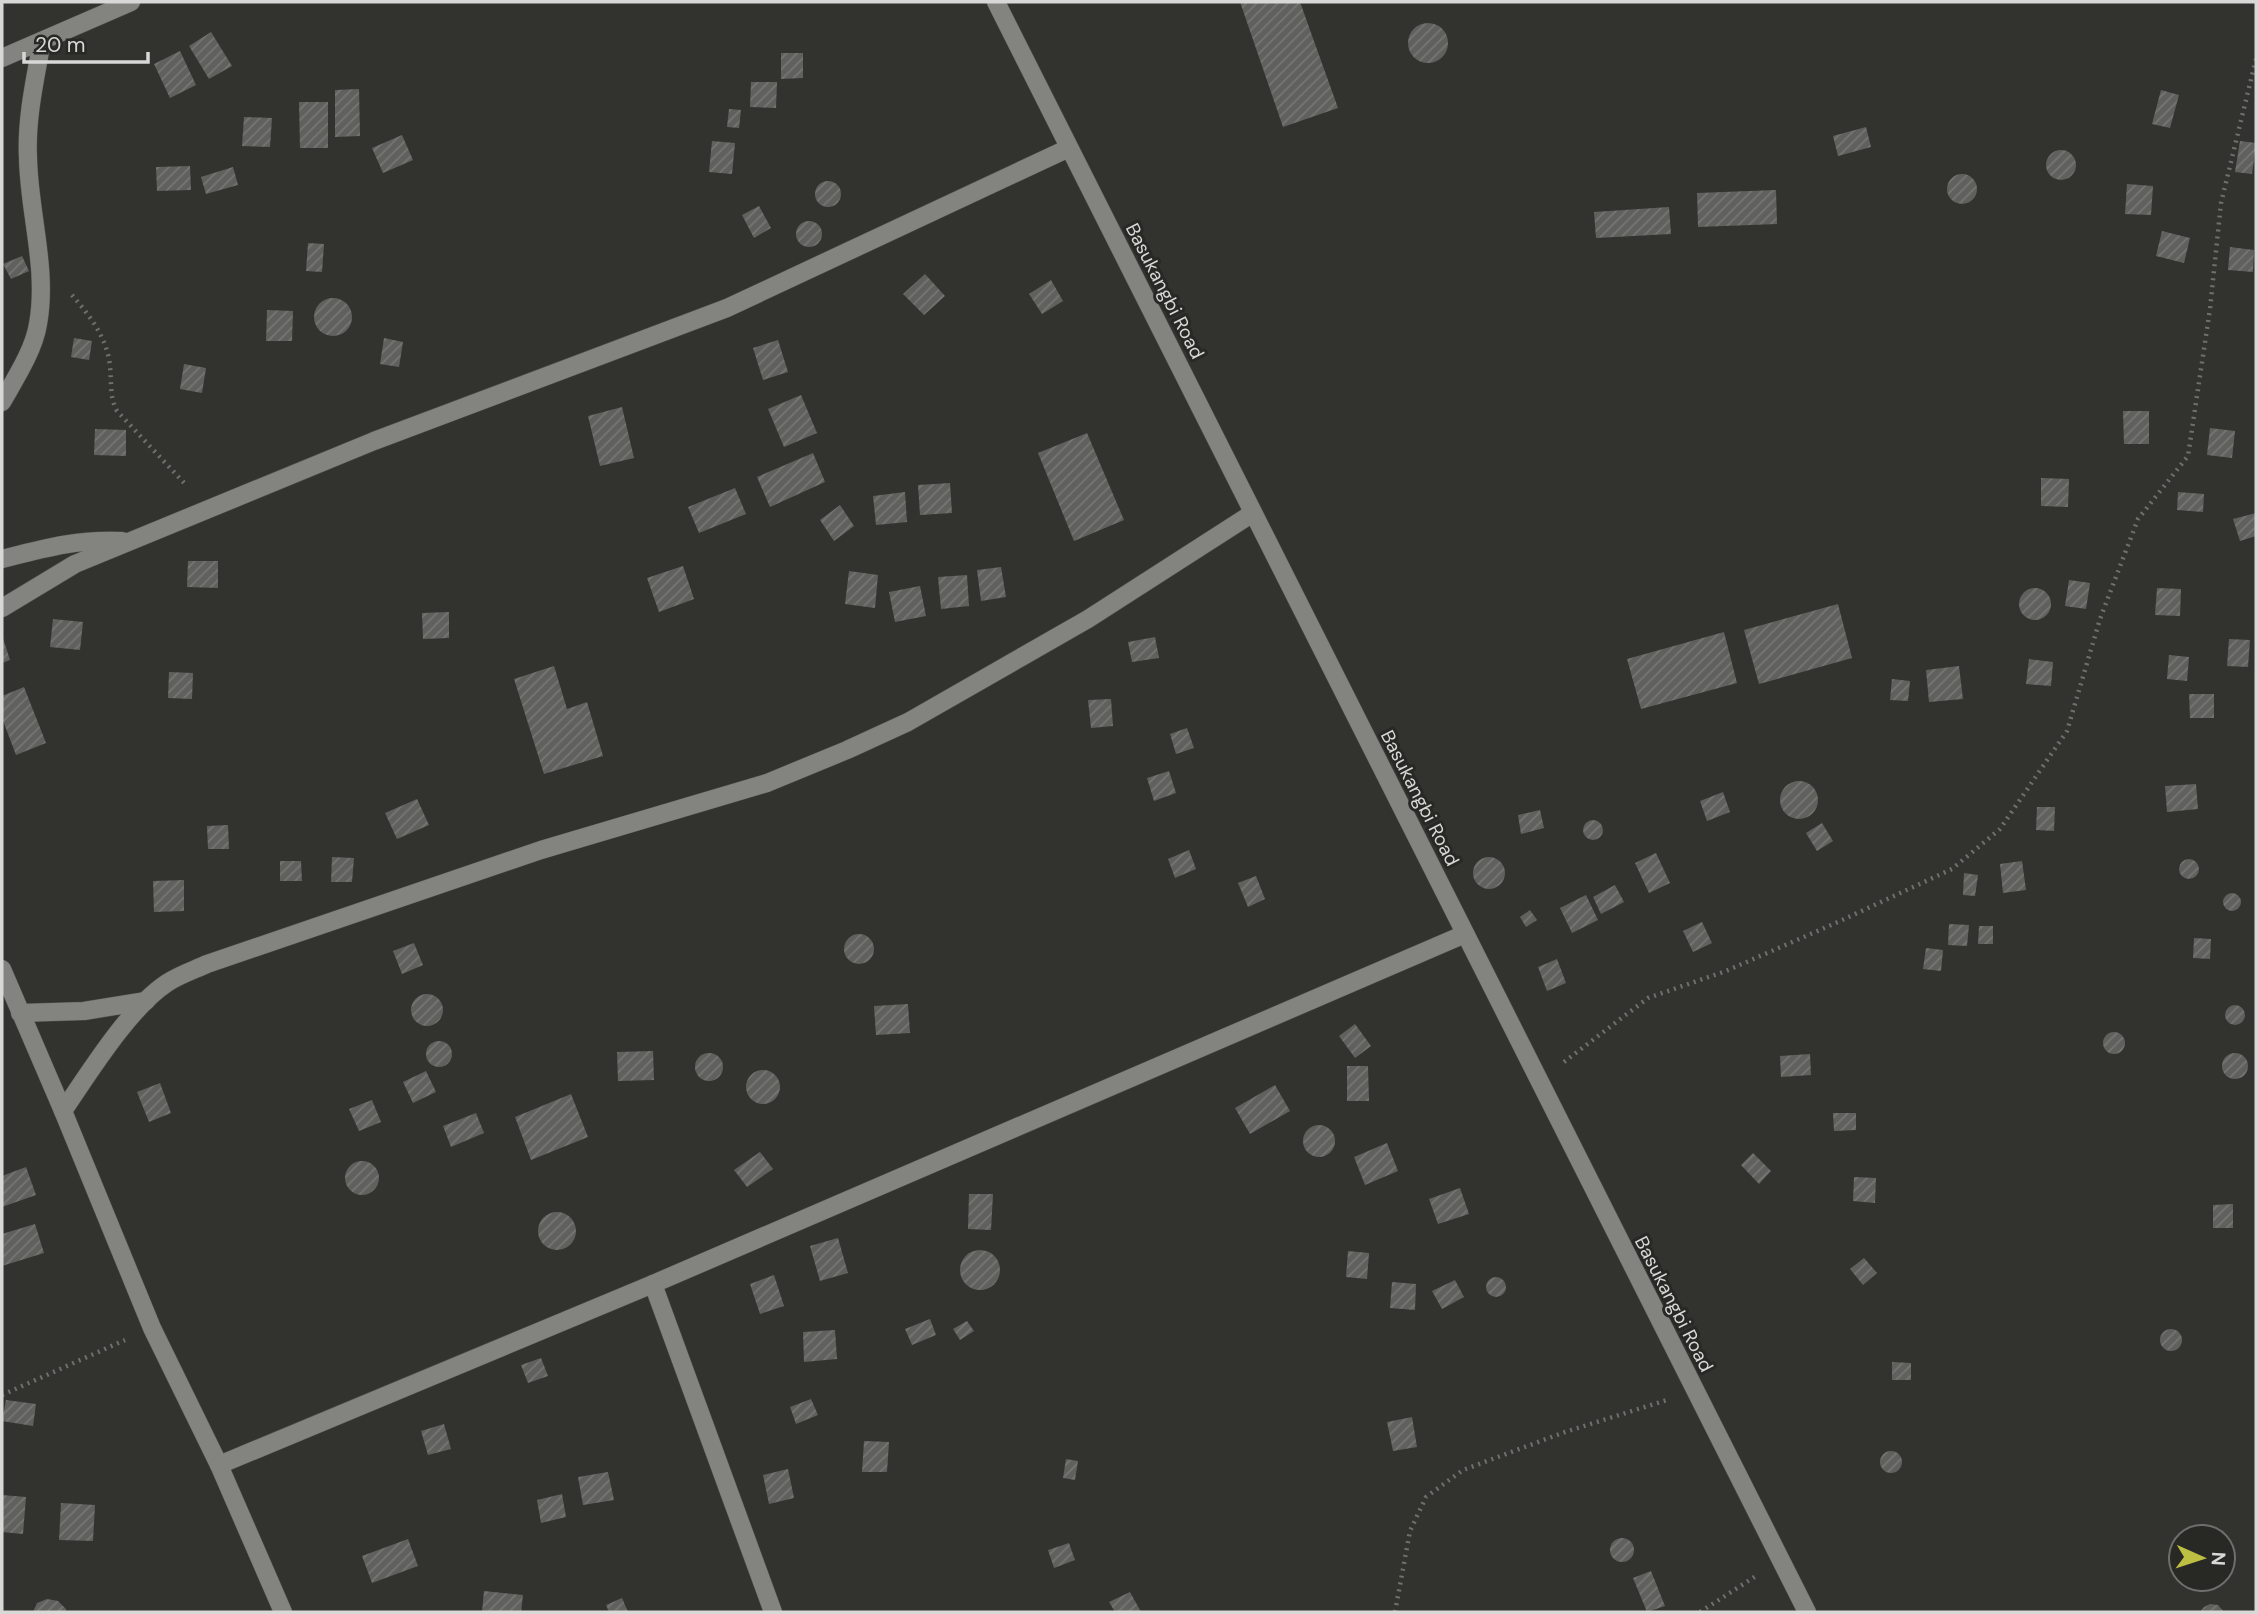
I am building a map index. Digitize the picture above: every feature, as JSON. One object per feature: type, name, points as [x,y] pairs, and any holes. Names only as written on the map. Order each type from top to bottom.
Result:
[{"type":"street","points":[[2,58],[131,2]]},
{"type":"street","name":"Basukangbi Road","points":[[996,2],[1807,1612]]},
{"type":"street","points":[[2,402],[22,366],[38,326],[39,258],[27,157],[32,96],[42,41]]},
{"type":"street","points":[[2,608],[75,564],[129,541],[374,440],[727,308],[1069,148]]},
{"type":"street","points":[[63,1111],[103,1053],[146,1001],[167,983],[207,964],[541,850],[767,783],[847,750],[908,722],[1088,619],[1253,513]]},
{"type":"street","points":[[2,559],[61,544],[93,540],[129,541]]},
{"type":"street","points":[[219,1465],[653,1284],[1465,934]]},
{"type":"street","points":[[2,969],[152,1328],[219,1465],[283,1612]]},
{"type":"street","points":[[20,1013],[84,1011],[146,1001]]},
{"type":"street","points":[[653,1284],[773,1612]]},
{"type":"path","points":[[1539,1081],[1648,998],[1726,971],[1952,869],[2000,829],[2067,731],[2099,619],[2138,519],[2188,456],[2210,309],[2221,204],[2256,59]]},
{"type":"path","points":[[39,258],[88,314],[103,338],[110,366],[112,401],[117,411],[208,510]]},
{"type":"path","points":[[2,1395],[152,1328]]},
{"type":"path","points":[[1395,1612],[1410,1531],[1426,1497],[1463,1470],[1565,1432],[1695,1392]]},
{"type":"path","points":[[1700,1612],[1780,1560]]},
{"type":"building","points":[[1240,2],[1300,2],[1338,108],[1283,127]]},
{"type":"building","points":[[1428,23],[1436,24],[1442,29],[1447,35],[1447,51],[1442,57],[1436,62],[1428,63],[1420,62],[1414,57],[1409,51],[1408,43],[1409,35],[1414,29],[1420,24]]},
{"type":"building","points":[[211,32],[232,66],[209,79],[189,46]]},
{"type":"building","points":[[180,51],[196,85],[170,98],[154,64]]},
{"type":"building","points":[[781,53],[803,53],[803,78],[781,79]]},
{"type":"building","points":[[751,82],[777,82],[776,108],[750,107]]},
{"type":"building","points":[[359,89],[360,136],[335,137],[335,90]]},
{"type":"building","points":[[2161,90],[2179,95],[2170,128],[2152,124]]},
{"type":"building","points":[[299,102],[328,102],[328,148],[300,148]]},
{"type":"building","points":[[729,109],[741,110],[739,128],[727,127]]},
{"type":"building","points":[[244,117],[272,118],[270,147],[242,146]]},
{"type":"building","points":[[1866,127],[1871,147],[1838,156],[1833,136]]},
{"type":"building","points":[[402,135],[413,160],[383,173],[372,148]]},
{"type":"building","points":[[712,141],[735,143],[732,174],[709,172]]},
{"type":"building","points":[[2240,141],[2256,143],[2252,174],[2235,172]]},
{"type":"building","points":[[2061,150],[2072,154],[2076,165],[2072,176],[2061,180],[2050,176],[2046,165],[2050,154]]},
{"type":"building","points":[[190,166],[191,190],[157,191],[156,167]]},
{"type":"building","points":[[233,167],[238,185],[206,194],[201,177]]},
{"type":"building","points":[[1962,174],[1968,175],[1976,183],[1976,195],[1968,203],[1962,204],[1956,203],[1948,195],[1947,189],[1948,183],[1956,175]]},
{"type":"building","points":[[828,181],[837,185],[841,194],[837,203],[828,207],[819,203],[815,194],[819,185]]},
{"type":"building","points":[[2127,184],[2153,186],[2151,215],[2125,214]]},
{"type":"building","points":[[1776,190],[1777,224],[1698,227],[1697,193]]},
{"type":"building","points":[[759,206],[771,228],[754,238],[742,215]]},
{"type":"building","points":[[1669,207],[1671,234],[1596,238],[1594,212]]},
{"type":"building","points":[[809,221],[818,225],[822,234],[818,243],[809,247],[800,243],[796,234],[800,225]]},
{"type":"building","points":[[2162,231],[2190,238],[2184,263],[2156,256]]},
{"type":"building","points":[[308,243],[324,244],[322,272],[306,271]]},
{"type":"building","points":[[2230,247],[2254,250],[2253,272],[2228,270]]},
{"type":"building","points":[[22,256],[29,271],[11,279],[3,264]]},
{"type":"building","points":[[925,274],[945,296],[924,315],[903,294]]},
{"type":"building","points":[[1051,280],[1063,301],[1042,314],[1029,294]]},
{"type":"building","points":[[333,298],[346,304],[352,317],[346,330],[333,336],[320,330],[314,317],[320,304]]},
{"type":"building","points":[[267,310],[293,311],[292,341],[266,341]]},
{"type":"building","points":[[74,338],[92,341],[89,360],[71,357]]},
{"type":"building","points":[[384,338],[403,342],[399,367],[380,364]]},
{"type":"building","points":[[778,340],[788,372],[763,380],[753,348]]},
{"type":"building","points":[[184,364],[206,368],[202,393],[180,389]]},
{"type":"building","points":[[801,395],[817,433],[784,447],[768,409]]},
{"type":"building","points":[[622,407],[634,458],[600,466],[588,416]]},
{"type":"building","points":[[2123,411],[2149,411],[2149,444],[2124,444]]},
{"type":"building","points":[[2210,428],[2235,431],[2232,458],[2207,455]]},
{"type":"building","points":[[95,429],[126,430],[126,456],[94,455]]},
{"type":"building","points":[[1087,433],[1124,520],[1074,541],[1038,453]]},
{"type":"building","points":[[813,453],[825,482],[770,507],[757,477]]},
{"type":"building","points":[[2041,478],[2069,479],[2068,507],[2041,506]]},
{"type":"building","points":[[950,483],[952,513],[920,515],[918,485]]},
{"type":"building","points":[[735,488],[746,514],[699,533],[688,507]]},
{"type":"building","points":[[905,492],[907,522],[876,525],[873,496]]},
{"type":"building","points":[[2178,492],[2204,494],[2203,512],[2177,510]]},
{"type":"building","points":[[840,505],[854,526],[834,541],[820,520]]},
{"type":"building","points":[[2256,513],[2256,536],[2240,541],[2233,519]]},
{"type":"building","points":[[188,561],[218,561],[218,588],[187,587]]},
{"type":"building","points":[[683,566],[694,599],[659,612],[647,578]]},
{"type":"building","points":[[1001,567],[1006,597],[981,601],[977,570]]},
{"type":"building","points":[[849,571],[878,575],[875,608],[845,604]]},
{"type":"building","points":[[967,575],[969,606],[941,609],[938,577]]},
{"type":"building","points":[[2069,580],[2090,583],[2086,609],[2065,606]]},
{"type":"building","points":[[920,586],[926,616],[895,622],[889,592]]},
{"type":"building","points":[[2035,588],[2046,593],[2051,604],[2046,615],[2035,620],[2024,615],[2019,604],[2024,593]]},
{"type":"building","points":[[2157,588],[2181,589],[2180,616],[2155,615]]},
{"type":"building","points":[[1838,604],[1852,658],[1759,684],[1744,630]]},
{"type":"building","points":[[449,612],[449,638],[423,639],[422,613]]},
{"type":"building","points":[[53,619],[83,622],[80,650],[50,647]]},
{"type":"building","points":[[1724,632],[1737,683],[1641,709],[1627,659]]},
{"type":"building","points":[[2,635],[10,660],[2,663]]},
{"type":"building","points":[[1155,637],[1159,658],[1132,662],[1128,642]]},
{"type":"building","points":[[2229,639],[2250,640],[2248,667],[2227,666]]},
{"type":"building","points":[[2169,655],[2189,657],[2187,681],[2167,679]]},
{"type":"building","points":[[2029,659],[2053,662],[2051,686],[2026,684]]},
{"type":"building","points":[[554,666],[567,709],[587,702],[603,756],[544,774],[514,679]]},
{"type":"building","points":[[1959,666],[1963,699],[1929,702],[1926,670]]},
{"type":"building","points":[[169,672],[193,673],[192,699],[168,698]]},
{"type":"building","points":[[1892,679],[1910,681],[1908,701],[1890,700]]},
{"type":"building","points":[[24,687],[46,743],[16,755],[2,718],[2,696]]},
{"type":"building","points":[[2189,694],[2214,694],[2214,718],[2190,718]]},
{"type":"building","points":[[1111,699],[1113,726],[1091,728],[1088,700]]},
{"type":"building","points":[[1187,728],[1194,748],[1176,754],[1170,734]]},
{"type":"building","points":[[1169,771],[1176,793],[1154,801],[1147,778]]},
{"type":"building","points":[[1799,781],[1812,787],[1818,800],[1812,813],[1799,819],[1786,813],[1780,800],[1786,787]]},
{"type":"building","points":[[2196,784],[2198,809],[2167,812],[2165,786]]},
{"type":"building","points":[[1723,792],[1730,812],[1707,821],[1700,801]]},
{"type":"building","points":[[417,799],[429,825],[397,839],[385,813]]},
{"type":"building","points":[[2037,807],[2055,807],[2054,831],[2036,830]]},
{"type":"building","points":[[1540,810],[1544,828],[1521,834],[1518,815]]},
{"type":"building","points":[[1589,820],[1597,820],[1603,830],[1597,840],[1589,840],[1583,834],[1583,826]]},
{"type":"building","points":[[1822,823],[1833,841],[1817,851],[1806,833]]},
{"type":"building","points":[[228,825],[229,849],[208,849],[207,826]]},
{"type":"building","points":[[1189,850],[1196,869],[1175,878],[1168,859]]},
{"type":"building","points":[[1656,853],[1670,883],[1649,893],[1635,863]]},
{"type":"building","points":[[332,857],[354,858],[352,882],[331,882]]},
{"type":"building","points":[[1489,857],[1500,862],[1505,873],[1500,884],[1489,889],[1478,884],[1473,873],[1478,862]]},
{"type":"building","points":[[2189,859],[2196,862],[2199,869],[2196,876],[2189,879],[2182,876],[2179,869],[2182,862]]},
{"type":"building","points":[[280,861],[301,861],[302,881],[280,881]]},
{"type":"building","points":[[2022,861],[2026,890],[2003,893],[2000,864]]},
{"type":"building","points":[[1964,873],[1978,875],[1975,896],[1963,895]]},
{"type":"building","points":[[1256,876],[1265,899],[1248,907],[1238,883]]},
{"type":"building","points":[[184,880],[184,911],[154,912],[153,881]]},
{"type":"building","points":[[1615,885],[1624,902],[1601,914],[1593,897]]},
{"type":"building","points":[[2232,893],[2238,896],[2241,902],[2238,908],[2232,911],[2226,908],[2223,902],[2226,896]]},
{"type":"building","points":[[1586,895],[1598,920],[1572,933],[1560,908]]},
{"type":"building","points":[[1530,910],[1537,920],[1526,927],[1520,917]]},
{"type":"building","points":[[1702,922],[1712,943],[1693,952],[1683,931]]},
{"type":"building","points":[[1949,924],[1969,925],[1967,946],[1948,945]]},
{"type":"building","points":[[1979,926],[1993,926],[1993,944],[1978,944]]},
{"type":"building","points":[[859,934],[870,938],[874,949],[870,960],[859,964],[848,960],[844,949],[848,938]]},
{"type":"building","points":[[2194,938],[2211,939],[2210,959],[2193,958]]},
{"type":"building","points":[[414,943],[423,965],[402,974],[393,951]]},
{"type":"building","points":[[1926,948],[1943,950],[1941,971],[1923,969]]},
{"type":"building","points":[[1557,959],[1566,983],[1547,991],[1538,967]]},
{"type":"building","points":[[427,994],[438,999],[443,1010],[438,1021],[427,1026],[416,1021],[411,1010],[416,999]]},
{"type":"building","points":[[908,1004],[910,1033],[876,1035],[874,1006]]},
{"type":"building","points":[[2235,1005],[2242,1008],[2245,1015],[2242,1022],[2235,1025],[2228,1022],[2225,1015],[2228,1008]]},
{"type":"building","points":[[1355,1024],[1371,1046],[1355,1058],[1339,1036]]},
{"type":"building","points":[[2114,1032],[2122,1035],[2125,1043],[2122,1051],[2114,1054],[2106,1051],[2103,1043],[2106,1035]]},
{"type":"building","points":[[439,1041],[449,1044],[452,1054],[449,1064],[439,1067],[429,1064],[426,1054],[429,1044]]},
{"type":"building","points":[[653,1051],[654,1080],[618,1081],[617,1052]]},
{"type":"building","points":[[709,1053],[719,1057],[723,1067],[719,1077],[709,1081],[699,1077],[695,1067],[699,1057]]},
{"type":"building","points":[[2235,1053],[2244,1057],[2248,1066],[2244,1075],[2235,1079],[2226,1075],[2222,1066],[2226,1057]]},
{"type":"building","points":[[1810,1054],[1811,1075],[1781,1077],[1780,1056]]},
{"type":"building","points":[[1347,1066],[1368,1066],[1369,1101],[1347,1101]]},
{"type":"building","points":[[763,1070],[775,1075],[780,1087],[775,1099],[763,1104],[751,1099],[746,1087],[751,1075]]},
{"type":"building","points":[[426,1071],[436,1092],[413,1103],[403,1082]]},
{"type":"building","points":[[160,1083],[171,1113],[149,1122],[137,1092]]},
{"type":"building","points":[[1275,1085],[1290,1111],[1250,1134],[1235,1108]]},
{"type":"building","points":[[571,1094],[588,1137],[531,1160],[515,1117]]},
{"type":"building","points":[[372,1100],[381,1122],[359,1131],[349,1109]]},
{"type":"building","points":[[476,1113],[484,1133],[451,1147],[443,1126]]},
{"type":"building","points":[[1833,1113],[1856,1113],[1856,1130],[1834,1131]]},
{"type":"building","points":[[1319,1125],[1330,1130],[1335,1141],[1330,1152],[1319,1157],[1308,1152],[1303,1141],[1308,1130]]},
{"type":"building","points":[[1387,1143],[1398,1171],[1365,1185],[1354,1157]]},
{"type":"building","points":[[760,1152],[773,1169],[747,1187],[734,1170]]},
{"type":"building","points":[[1753,1153],[1771,1171],[1759,1184],[1741,1165]]},
{"type":"building","points":[[362,1161],[374,1166],[379,1178],[374,1190],[362,1195],[350,1190],[345,1178],[350,1166]]},
{"type":"building","points":[[26,1167],[36,1195],[2,1207],[2,1176]]},
{"type":"building","points":[[1854,1177],[1876,1178],[1875,1203],[1853,1201]]},
{"type":"building","points":[[1460,1188],[1469,1214],[1438,1224],[1429,1199]]},
{"type":"building","points":[[969,1194],[993,1194],[991,1230],[968,1229]]},
{"type":"building","points":[[2233,1204],[2233,1228],[2213,1228],[2213,1205]]},
{"type":"building","points":[[557,1212],[571,1217],[576,1231],[571,1245],[557,1250],[543,1245],[538,1231],[543,1217]]},
{"type":"building","points":[[35,1224],[44,1253],[2,1266],[2,1234]]},
{"type":"building","points":[[838,1238],[848,1273],[820,1281],[810,1246]]},
{"type":"building","points":[[980,1250],[994,1256],[1000,1270],[994,1284],[980,1290],[966,1284],[960,1270],[966,1256]]},
{"type":"building","points":[[1348,1251],[1369,1253],[1367,1279],[1346,1277]]},
{"type":"building","points":[[1864,1258],[1877,1273],[1863,1285],[1850,1269]]},
{"type":"building","points":[[774,1275],[784,1306],[760,1314],[750,1284]]},
{"type":"building","points":[[1496,1277],[1503,1280],[1506,1287],[1503,1294],[1496,1297],[1489,1294],[1486,1287],[1489,1280]]},
{"type":"building","points":[[1455,1280],[1464,1297],[1442,1309],[1432,1291]]},
{"type":"building","points":[[1392,1282],[1416,1284],[1415,1310],[1390,1308]]},
{"type":"building","points":[[930,1319],[936,1335],[912,1345],[905,1329]]},
{"type":"building","points":[[967,1321],[974,1331],[960,1340],[953,1329]]},
{"type":"building","points":[[2171,1329],[2181,1336],[2182,1340],[2175,1350],[2171,1351],[2161,1344],[2160,1340],[2167,1330]]},
{"type":"building","points":[[835,1330],[837,1359],[804,1362],[803,1332]]},
{"type":"building","points":[[541,1358],[548,1376],[528,1383],[521,1365]]},
{"type":"building","points":[[1892,1362],[1911,1363],[1911,1380],[1892,1380]]},
{"type":"building","points":[[811,1399],[818,1415],[796,1424],[790,1407]]},
{"type":"building","points":[[6,1400],[36,1404],[33,1426],[2,1421]]},
{"type":"building","points":[[1412,1417],[1417,1447],[1393,1451],[1387,1422]]},
{"type":"building","points":[[444,1424],[451,1449],[428,1455],[421,1431]]},
{"type":"building","points":[[864,1441],[889,1442],[887,1472],[862,1472]]},
{"type":"building","points":[[1891,1451],[1899,1454],[1902,1462],[1899,1470],[1891,1473],[1883,1470],[1880,1462],[1883,1454]]},
{"type":"building","points":[[1066,1459],[1078,1461],[1075,1480],[1063,1478]]},
{"type":"building","points":[[788,1469],[794,1498],[769,1504],[763,1475]]},
{"type":"building","points":[[608,1472],[614,1500],[583,1505],[578,1477]]},
{"type":"building","points":[[562,1494],[566,1517],[541,1523],[537,1500]]},
{"type":"building","points":[[2,1495],[26,1497],[23,1534],[2,1532]]},
{"type":"building","points":[[61,1503],[95,1505],[93,1541],[59,1540]]},
{"type":"building","points":[[1622,1538],[1630,1542],[1634,1550],[1630,1558],[1622,1562],[1614,1558],[1610,1550],[1614,1542]]},
{"type":"building","points":[[408,1539],[418,1566],[372,1583],[362,1556]]},
{"type":"building","points":[[1069,1543],[1075,1560],[1054,1568],[1048,1550]]},
{"type":"building","points":[[1651,1571],[1665,1606],[1647,1612],[1633,1578]]},
{"type":"building","points":[[484,1591],[523,1595],[521,1612],[482,1612]]},
{"type":"building","points":[[1130,1592],[1141,1612],[1115,1612],[1109,1602]]},
{"type":"building","points":[[622,1598],[628,1612],[609,1612],[606,1605]]},
{"type":"building","points":[[47,1599],[58,1601],[66,1612],[33,1612],[37,1603]]},
{"type":"building","points":[[2210,1604],[2218,1605],[2224,1612],[2200,1612]]}]
